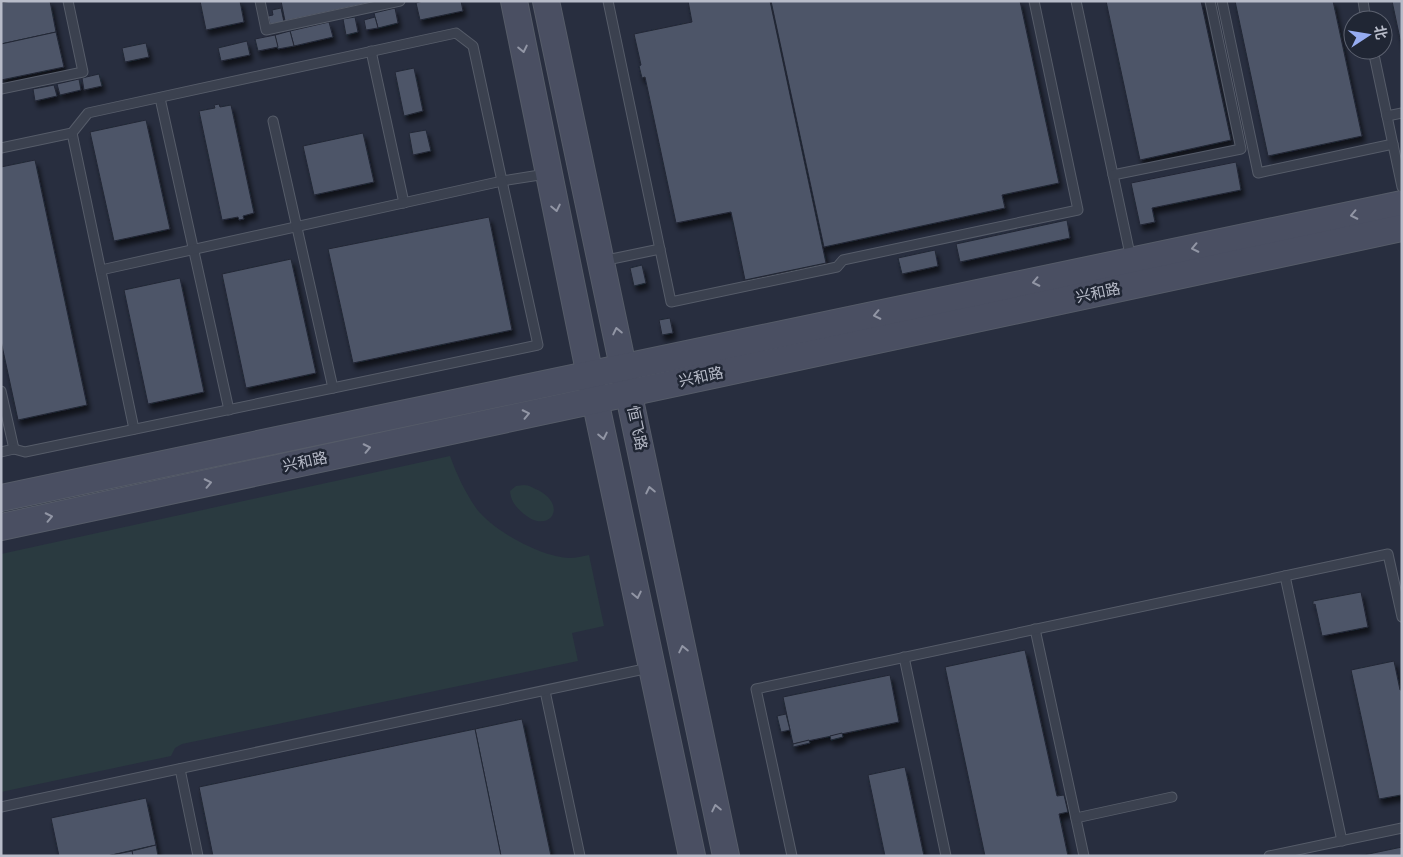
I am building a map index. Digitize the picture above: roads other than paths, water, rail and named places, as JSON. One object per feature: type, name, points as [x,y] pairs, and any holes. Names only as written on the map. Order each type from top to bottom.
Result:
[{"type":"main road","points":[[514,1],[592,388],[692,856]]},
{"type":"main road","name":"恒飞路","points":[[546,1],[726,856]]},
{"type":"main road","name":"兴和路","points":[[1,527],[1131,262],[1402,204]]},
{"type":"main road","name":"兴和路","points":[[627,380],[1402,228]]},
{"type":"main road","name":"兴和路","points":[[1,498],[592,388]]},
{"type":"lane","points":[[1,89],[83,72],[68,1]]},
{"type":"lane","points":[[260,1],[266,30],[400,1]]},
{"type":"lane","points":[[608,1],[671,302],[837,266],[843,260],[1078,210],[1034,1]]},
{"type":"lane","points":[[1076,1],[1131,262]]},
{"type":"lane","points":[[1113,175],[1241,149],[1210,1]]},
{"type":"lane","points":[[1222,1],[1258,173],[1393,144]]},
{"type":"lane","points":[[1,148],[72,133],[88,113],[456,33],[473,46],[538,345],[25,452],[14,449],[1,452]]},
{"type":"lane","points":[[371,52],[404,203]]},
{"type":"lane","points":[[1375,60],[1402,187]]},
{"type":"lane","points":[[160,98],[229,410]]},
{"type":"lane","points":[[1387,116],[1402,113]]},
{"type":"lane","points":[[273,121],[333,388]]},
{"type":"lane","points":[[72,133],[134,429]]},
{"type":"lane","points":[[101,270],[502,181],[549,173]]},
{"type":"lane","points":[[602,261],[660,249]]},
{"type":"lane","points":[[1,391],[14,449]]},
{"type":"lane","points":[[792,856],[756,689],[1388,554],[1402,617]]},
{"type":"lane","points":[[1285,576],[1342,841]]},
{"type":"lane","points":[[1035,629],[1084,856]]},
{"type":"lane","points":[[904,657],[946,856]]},
{"type":"lane","points":[[1,807],[652,668]]},
{"type":"lane","points":[[545,691],[580,856]]},
{"type":"lane","points":[[180,769],[198,856]]},
{"type":"lane","points":[[1076,818],[1172,797]]},
{"type":"lane","points":[[1269,856],[1402,828]]}]
